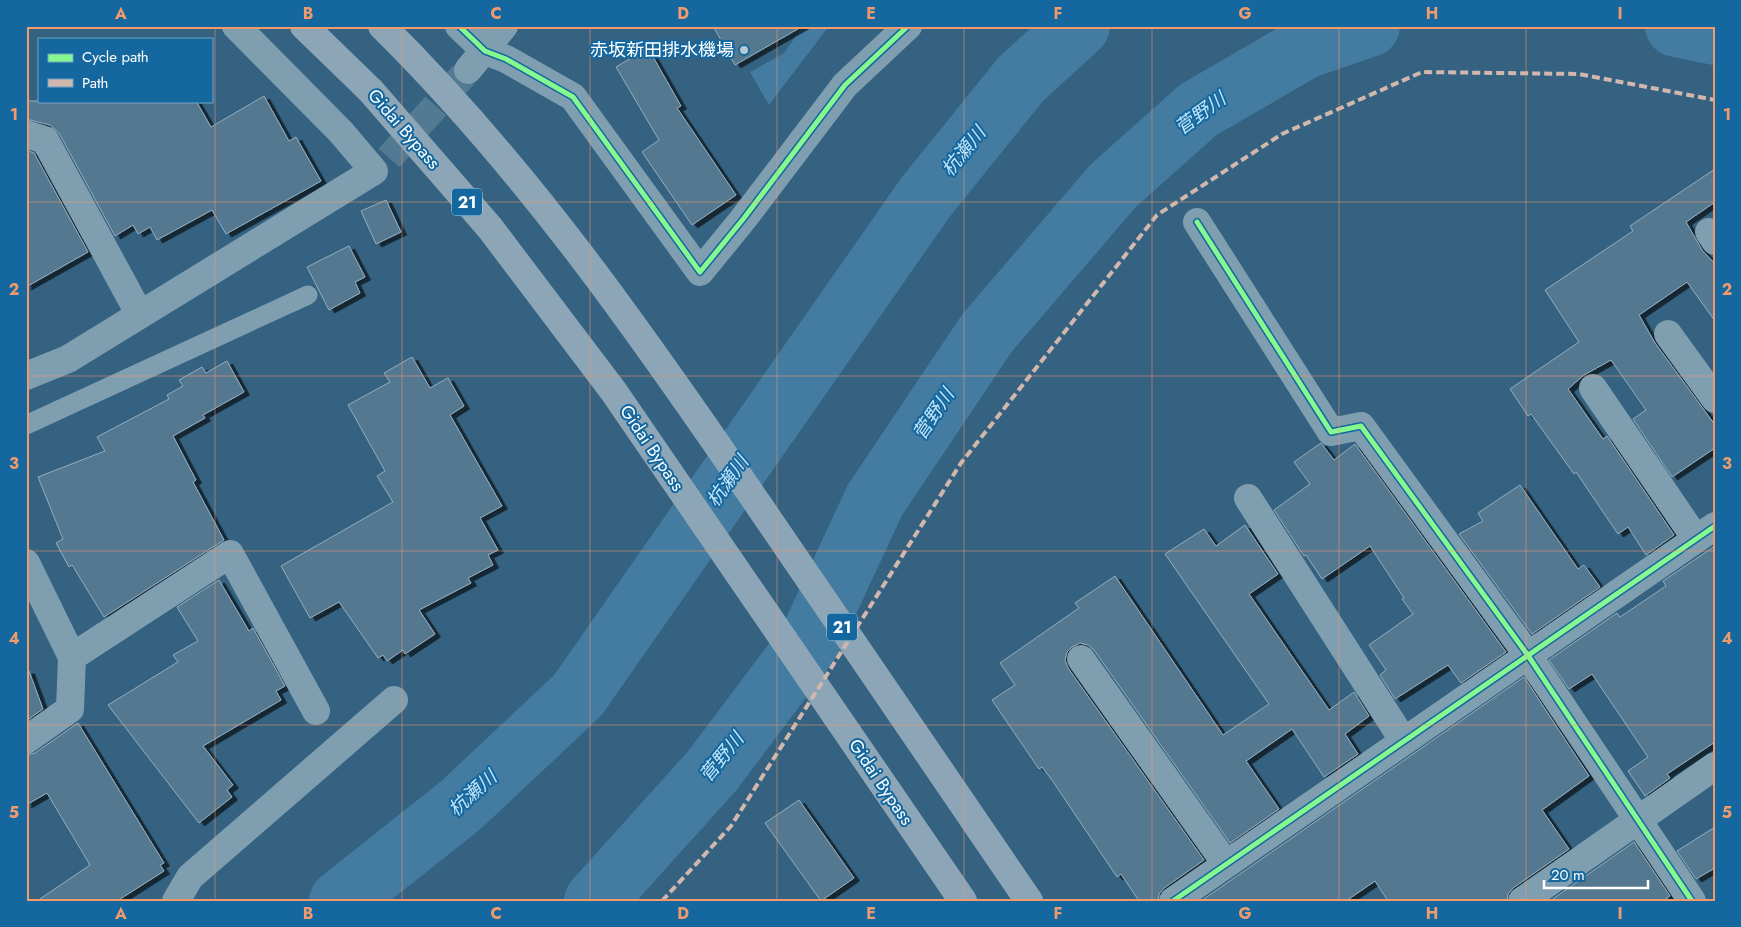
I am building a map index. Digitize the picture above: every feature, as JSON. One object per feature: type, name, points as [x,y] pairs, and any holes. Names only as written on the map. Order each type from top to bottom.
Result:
[{"type":"highway","name":"Gidai Bypass","points":[[304,26],[371,90],[490,228],[614,392],[962,901]]},
{"type":"highway","name":"21","points":[[382,26],[414,58],[536,197],[656,354],[1029,901]]},
{"type":"street","points":[[26,376],[68,359],[382,164],[341,132],[236,26]]},
{"type":"street","points":[[459,26],[477,60]]},
{"type":"street","points":[[477,60],[504,26]]},
{"type":"street","points":[[477,60],[506,59],[573,97],[700,272],[744,218],[845,85],[908,26]]},
{"type":"street","points":[[26,134],[45,140],[140,315]]},
{"type":"street","points":[[1197,222],[1331,432],[1360,426],[1527,654],[1692,901]]},
{"type":"street","points":[[1668,334],[1715,399]]},
{"type":"street","points":[[1173,901],[1705,532],[1593,388]]},
{"type":"street","points":[[1248,498],[1403,740]]},
{"type":"street","points":[[72,657],[230,554],[316,711]]},
{"type":"street","points":[[26,563],[72,657],[70,709],[26,740]]},
{"type":"street","points":[[1082,659],[1226,864]]},
{"type":"street","points":[[176,901],[190,877],[394,700]]},
{"type":"street","points":[[1522,901],[1715,766]]},
{"type":"lane","points":[[26,425],[308,295]]},
{"type":"water","points":[[803,26],[829,26],[769,105],[750,72],[784,53]]},
{"type":"building","name":"赤坂新田排水機場","points":[[713,26],[803,26],[735,65]]},
{"type":"building","points":[[648,48],[681,106],[677,108],[736,195],[692,225],[642,152],[659,140],[616,67]]},
{"type":"building","points":[[264,96],[289,141],[296,137],[321,181],[226,234],[212,210],[157,240],[150,227],[138,234],[133,225],[115,236],[59,133],[50,125],[26,119],[26,101],[197,102],[211,127]]},
{"type":"building","points":[[26,150],[34,153],[88,252],[26,287]]},
{"type":"building","points":[[1715,169],[1715,202],[1686,222],[1702,250],[1715,264],[1715,321],[1687,282],[1639,315],[1655,343],[1715,425],[1715,448],[1672,477],[1633,419],[1646,410],[1611,360],[1584,375],[1568,389],[1603,439],[1607,436],[1674,535],[1646,555],[1628,527],[1618,534],[1576,472],[1574,474],[1531,414],[1528,416],[1510,389],[1579,342],[1545,290],[1633,231],[1630,226]]},
{"type":"building","points":[[386,200],[401,232],[376,244],[361,211]]},
{"type":"building","points":[[349,246],[365,277],[355,282],[360,293],[329,310],[307,267]]},
{"type":"building","points":[[412,357],[430,388],[448,378],[464,406],[450,415],[502,506],[480,518],[498,550],[488,555],[493,565],[468,578],[471,583],[419,610],[435,634],[405,654],[403,650],[387,661],[383,655],[378,658],[339,602],[310,618],[281,566],[393,502],[377,476],[385,471],[348,405],[390,382],[384,373]]},
{"type":"building","points":[[227,361],[244,392],[203,415],[205,418],[173,436],[196,480],[193,482],[224,540],[104,617],[72,565],[69,567],[56,543],[63,539],[38,477],[105,451],[97,437],[169,399],[167,395],[183,386],[179,380],[202,367],[206,373]]},
{"type":"building","points":[[1321,443],[1334,460],[1355,444],[1506,652],[1461,683],[1448,665],[1395,699],[1380,675],[1386,670],[1369,645],[1413,614],[1402,599],[1404,598],[1370,546],[1322,579],[1306,555],[1304,556],[1274,510],[1310,484],[1294,462]]},
{"type":"building","points":[[1520,485],[1578,569],[1584,565],[1600,587],[1532,634],[1459,534],[1483,521],[1478,513]]},
{"type":"building","points":[[1245,525],[1278,574],[1249,594],[1329,710],[1354,692],[1369,716],[1345,734],[1358,754],[1324,777],[1292,729],[1246,761],[1279,809],[1230,843],[1094,650],[1088,645],[1080,643],[1072,647],[1067,652],[1065,660],[1068,668],[1204,860],[1164,888],[1159,894],[1158,901],[1139,901],[1121,874],[1117,877],[1052,780],[1042,767],[1039,769],[992,700],[1015,685],[1000,663],[1079,608],[1075,603],[1115,576],[1223,735],[1269,704],[1165,554],[1204,529],[1216,546]]},
{"type":"building","points":[[1715,546],[1715,742],[1667,774],[1670,778],[1645,796],[1628,771],[1648,757],[1592,674],[1569,689],[1549,660],[1617,613],[1620,617],[1666,586],[1663,581]]},
{"type":"building","points":[[219,580],[249,631],[253,628],[285,686],[276,691],[281,700],[203,746],[233,785],[227,790],[232,797],[199,823],[108,705],[178,662],[173,655],[198,641],[177,607]]},
{"type":"building","points":[[26,671],[29,671],[43,709],[26,721]]},
{"type":"building","points":[[1524,677],[1589,776],[1542,810],[1569,849],[1513,888],[1508,894],[1507,901],[1388,901],[1375,881],[1346,901],[1201,901]]},
{"type":"building","points":[[78,723],[164,863],[160,865],[164,871],[117,901],[37,901],[90,865],[47,793],[26,805],[26,755],[35,753]]},
{"type":"building","points":[[799,800],[854,878],[821,901],[765,823]]},
{"type":"building","points":[[1715,827],[1715,868],[1696,879],[1677,851]]},
{"type":"building","points":[[1634,842],[1670,896],[1663,901],[1550,901]]},
{"type":"waterway","name":"杭瀬川","points":[[340,901],[461,805],[578,695],[925,198],[1021,79],[1079,26]]},
{"type":"waterway","name":"菅野川","points":[[595,901],[712,771],[809,642],[875,500],[987,333],[1113,186],[1198,110],[1305,48],[1369,26]]},
{"type":"waterway","name":"菅野川","points":[[1676,26],[1715,34]]},
{"type":"tunnel","points":[[389,158],[468,70]]},
{"type":"marked path","points":[[662,901],[731,826],[961,463],[1157,215],[1282,134],[1422,72],[1579,74],[1715,100]]},
{"type":"cycle path","points":[[459,26],[485,51],[506,59],[573,97],[700,272],[744,218],[845,85],[908,26]]},
{"type":"cycle path","points":[[1197,222],[1331,432],[1361,426],[1527,654],[1692,901]]},
{"type":"cycle path","points":[[1173,901],[1715,526]]},
{"type":"place","name":"赤坂新田排水機場","points":[[744,50]]}]
